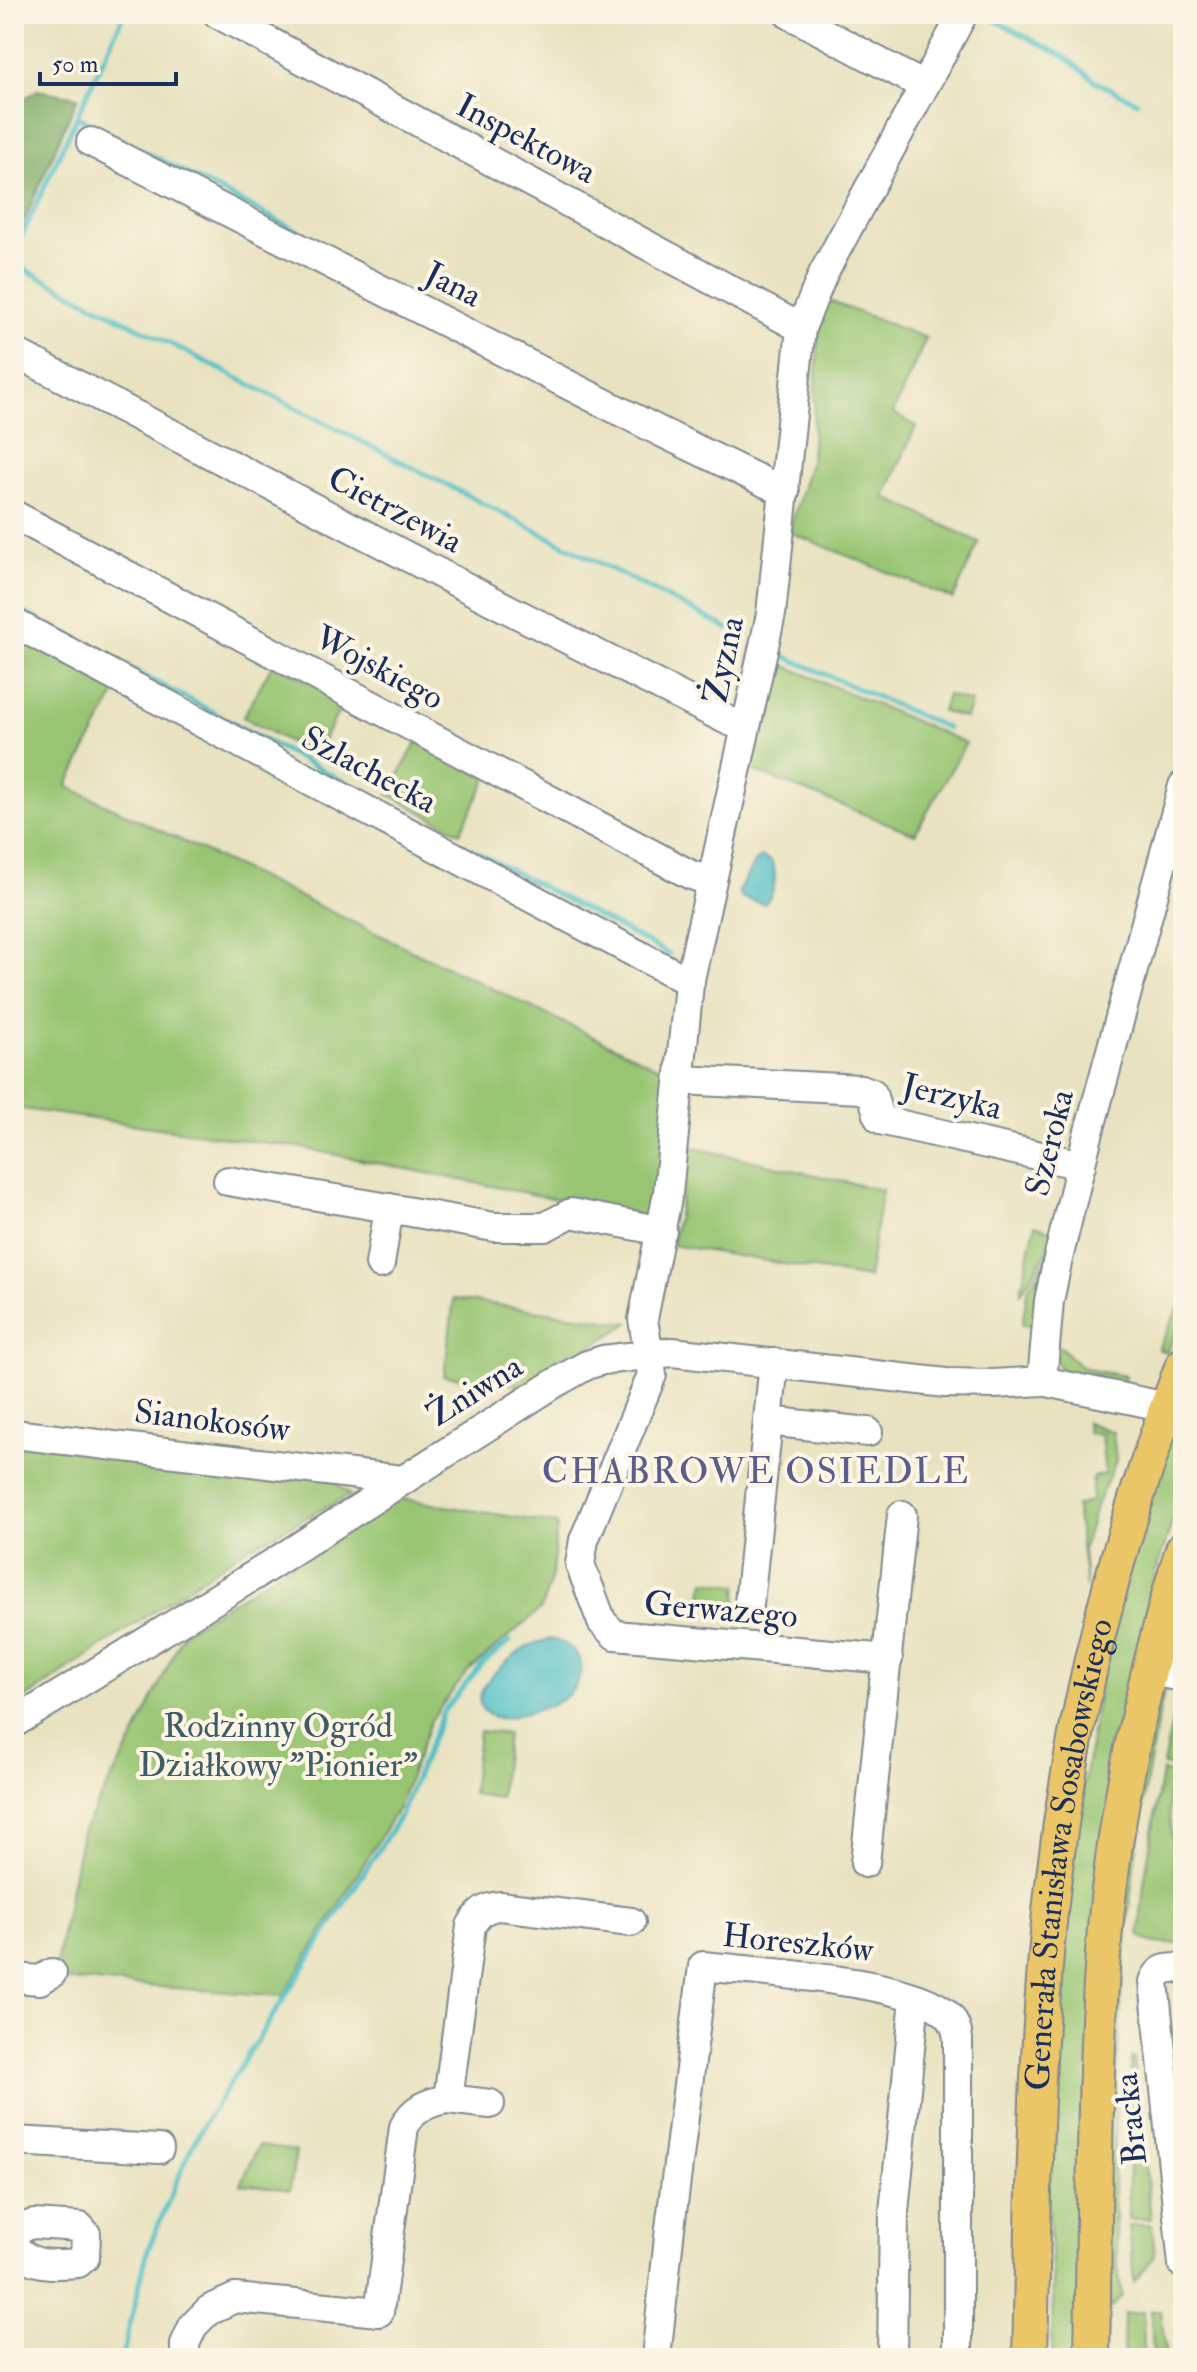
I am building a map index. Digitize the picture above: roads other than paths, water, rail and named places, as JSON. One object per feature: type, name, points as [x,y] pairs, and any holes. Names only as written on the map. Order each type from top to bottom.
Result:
[{"type":"main road","name":"Generała Stanisława Sosabowskiego","points":[[1030,2358],[1040,2025],[1055,1864],[1073,1756],[1105,1606],[1135,1498],[1175,1410],[1183,1365]]},
{"type":"main road","name":"Generała Stanisława Sosabowskiego","points":[[1092,2358],[1099,2026],[1106,1925],[1125,1789],[1149,1671],[1183,1549]]},
{"type":"street","name":"Inspektowa","points":[[218,14],[801,328]]},
{"type":"street","points":[[789,14],[924,86]]},
{"type":"street","name":"Żyzna","points":[[649,1353],[643,1319],[668,1193],[690,982],[771,614],[801,328],[823,274],[963,14]]},
{"type":"street","name":"Jana","points":[[91,142],[785,492]]},
{"type":"street","name":"Cietrzewia","points":[[14,352],[532,622],[729,721],[746,726]]},
{"type":"street","name":"Wojskiego","points":[[14,515],[691,875],[710,881]]},
{"type":"street","name":"Szlachecka","points":[[14,623],[690,982]]},
{"type":"street","name":"Szeroka","points":[[1042,1381],[1049,1301],[1081,1165],[1183,786]]},
{"type":"street","name":"Jerzyka","points":[[680,1080],[861,1089],[872,1093],[879,1118],[884,1121],[1081,1165]]},
{"type":"street","points":[[228,1181],[494,1227],[545,1227],[571,1213],[662,1231]]},
{"type":"street","points":[[380,1264],[389,1208]]},
{"type":"street","name":"Żniwna","points":[[14,1723],[258,1573],[572,1372],[603,1360],[681,1352],[946,1383],[1042,1381]]},
{"type":"street","name":"Gerwazego","points":[[649,1353],[651,1383],[581,1552],[580,1564],[608,1630],[624,1638],[888,1659]]},
{"type":"street","points":[[749,1604],[774,1363]]},
{"type":"street","points":[[1042,1381],[1175,1410]]},
{"type":"street","points":[[768,1421],[868,1432]]},
{"type":"street","name":"Sianokosów","points":[[14,1434],[402,1480]]},
{"type":"street","points":[[865,1863],[902,1515]]},
{"type":"street","points":[[1149,1671],[1183,1677]]},
{"type":"street","points":[[448,2099],[471,1926],[483,1911],[500,1906],[631,1922]]},
{"type":"street","name":"Horeszków","points":[[656,2358],[703,1966],[872,1986],[915,1998]]},
{"type":"street","name":"Bracka","points":[[1172,1969],[1156,1976],[1154,1989],[1183,2264]]},
{"type":"street","points":[[14,1978],[40,1980],[52,1973]]},
{"type":"street","points":[[915,1998],[941,1999],[956,2006],[967,2035],[966,2075]]},
{"type":"street","points":[[892,2358],[894,2212],[915,1998]]},
{"type":"street","points":[[915,1998],[948,2015],[957,2030],[958,2358]]},
{"type":"street","points":[[185,2358],[185,2344],[193,2326],[209,2310],[235,2298],[379,2312],[404,2127],[417,2110],[448,2099],[490,2104]]},
{"type":"street","points":[[14,2141],[159,2149]]},
{"type":"street","points":[[14,2229],[34,2224],[80,2227],[86,2234],[85,2257],[78,2263],[37,2262],[21,2255],[14,2245]]},
{"type":"water","points":[[761,857],[771,861],[775,878],[773,890],[764,904],[739,895],[756,860]]},
{"type":"water","points":[[551,1639],[569,1647],[581,1662],[580,1674],[570,1692],[544,1708],[506,1718],[491,1716],[482,1708],[480,1698],[491,1677],[533,1644]]},
{"type":"waterway","points":[[14,253],[124,14]]},
{"type":"waterway","points":[[983,14],[1065,57],[1098,83],[1137,102]]},
{"type":"waterway","points":[[78,117],[297,231]]},
{"type":"waterway","points":[[14,264],[729,629]]},
{"type":"waterway","points":[[14,607],[669,954]]},
{"type":"waterway","points":[[777,653],[947,728]]},
{"type":"waterway","points":[[122,2358],[148,2249],[192,2146],[400,1816],[443,1712],[482,1664],[510,1641]]},
{"type":"district","name":"CHABROWE OSIEDLE","points":[[756,1471]]},
{"type":"park label","name":"Rodzinny Ogród Działkowy \"Pionier\"","points":[[278,1746]]}]
